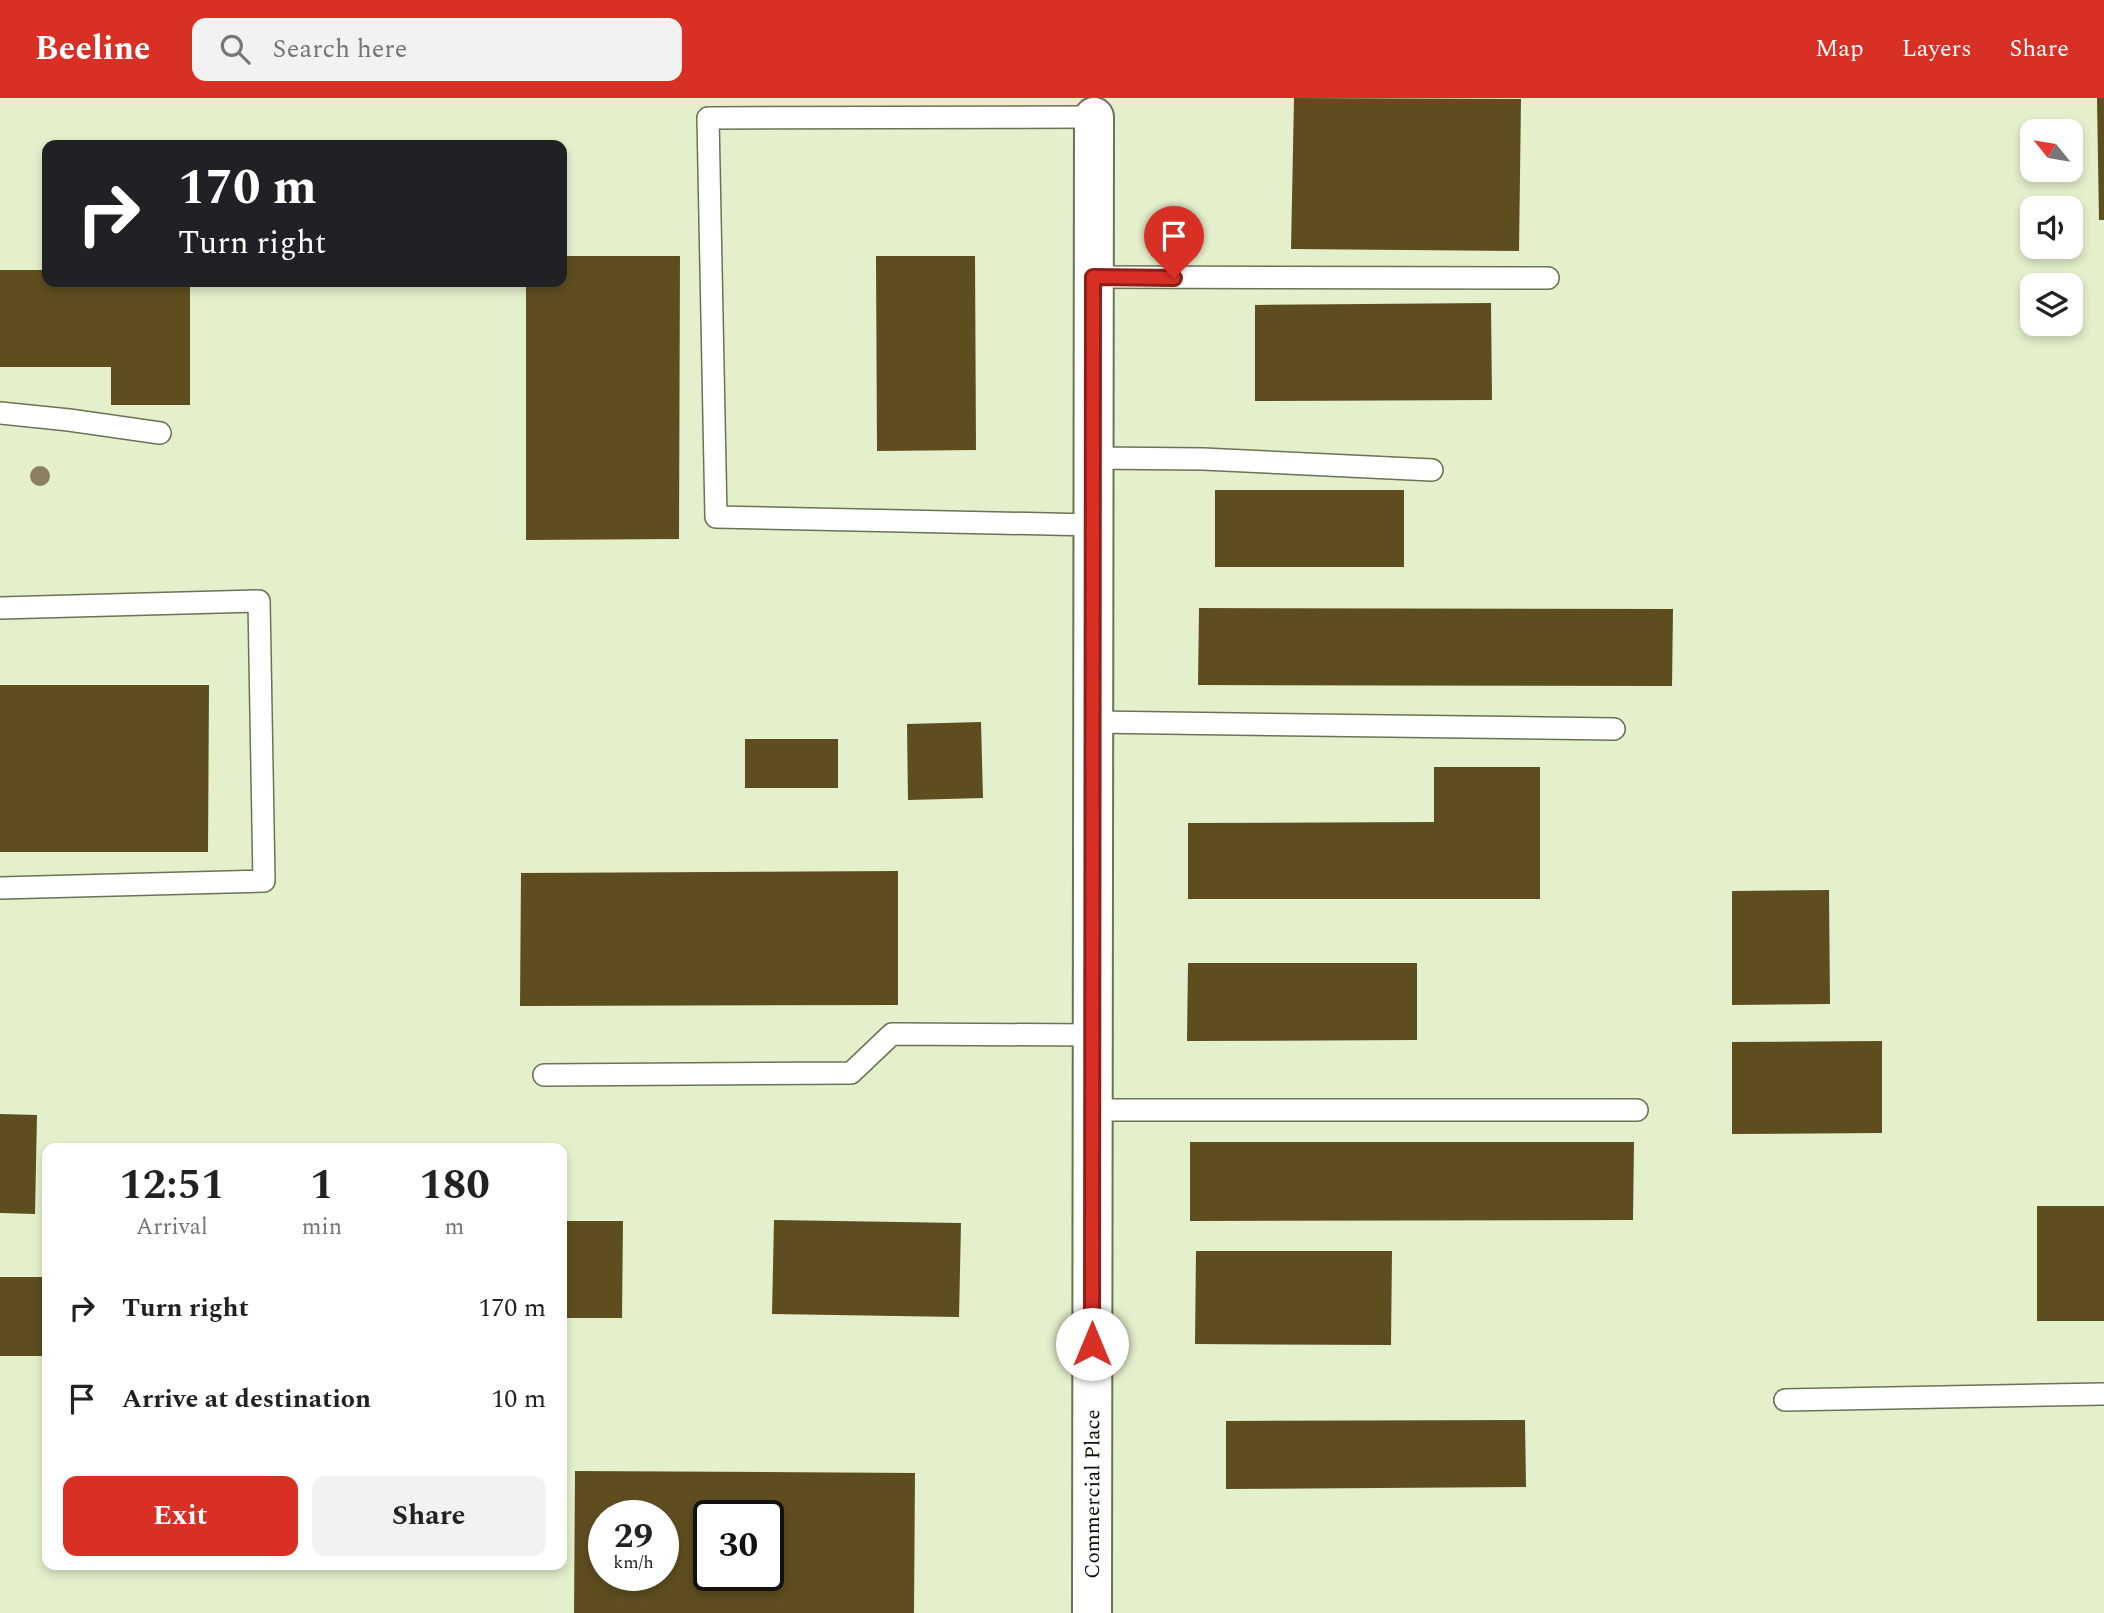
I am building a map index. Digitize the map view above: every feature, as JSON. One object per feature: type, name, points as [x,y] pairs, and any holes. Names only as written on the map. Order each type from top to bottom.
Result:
[{"type":"street","name":"Commercial Place","points":[[1092,1613],[1094,117]]},
{"type":"lane","points":[[1093,525],[716,517],[708,118],[1094,117]]},
{"type":"lane","points":[[1093,277],[1548,278]]},
{"type":"lane","points":[[0,413],[160,433]]},
{"type":"lane","points":[[1093,458],[1203,459],[1432,470]]},
{"type":"lane","points":[[0,608],[259,601],[264,881],[0,888]]},
{"type":"lane","points":[[1093,722],[1614,729]]},
{"type":"lane","points":[[544,1075],[851,1073],[892,1034],[1093,1035]]},
{"type":"lane","points":[[1093,1110],[1637,1110]]},
{"type":"lane","points":[[1785,1400],[2104,1394]]},
{"type":"building","points":[[1294,98],[1521,99],[1519,251],[1291,249]]},
{"type":"building","points":[[2097,98],[2104,98],[2104,220],[2099,220]]},
{"type":"building","points":[[567,256],[680,256],[679,539],[526,540],[526,287],[567,287]]},
{"type":"building","points":[[876,256],[975,256],[976,450],[877,451]]},
{"type":"building","points":[[0,270],[42,270],[42,287],[190,287],[190,405],[111,405],[111,367],[0,367]]},
{"type":"building","points":[[1491,303],[1492,400],[1255,401],[1255,305]]},
{"type":"building","points":[[1215,490],[1404,490],[1404,567],[1215,567]]},
{"type":"building","points":[[1199,608],[1673,609],[1672,686],[1198,685]]},
{"type":"building","points":[[0,685],[209,685],[208,852],[0,852]]},
{"type":"building","points":[[981,722],[983,798],[908,800],[907,724]]},
{"type":"building","points":[[745,739],[838,739],[838,788],[745,788]]},
{"type":"building","points":[[1434,767],[1540,767],[1540,899],[1188,899],[1188,823],[1434,822]]},
{"type":"building","points":[[898,871],[898,1005],[520,1006],[521,873]]},
{"type":"building","points":[[1829,890],[1830,1004],[1732,1005],[1732,891]]},
{"type":"building","points":[[1188,963],[1417,963],[1417,1040],[1187,1041]]},
{"type":"building","points":[[1882,1041],[1882,1133],[1732,1134],[1732,1042]]},
{"type":"building","points":[[0,1114],[37,1115],[35,1214],[0,1213]]},
{"type":"building","points":[[1190,1142],[1634,1142],[1633,1220],[1190,1221]]},
{"type":"building","points":[[2037,1206],[2104,1206],[2104,1321],[2037,1321]]},
{"type":"building","points":[[774,1220],[961,1223],[959,1317],[772,1314]]},
{"type":"building","points":[[567,1221],[623,1221],[622,1318],[567,1318]]},
{"type":"building","points":[[1196,1251],[1392,1251],[1391,1345],[1195,1344]]},
{"type":"building","points":[[0,1277],[42,1277],[42,1356],[0,1356]]},
{"type":"building","points":[[1525,1420],[1526,1487],[1226,1489],[1226,1421]]},
{"type":"building","points":[[575,1471],[915,1473],[914,1613],[574,1613]]},
{"type":"route","points":[[1092,1344],[1093,277],[1174,278]]}]
